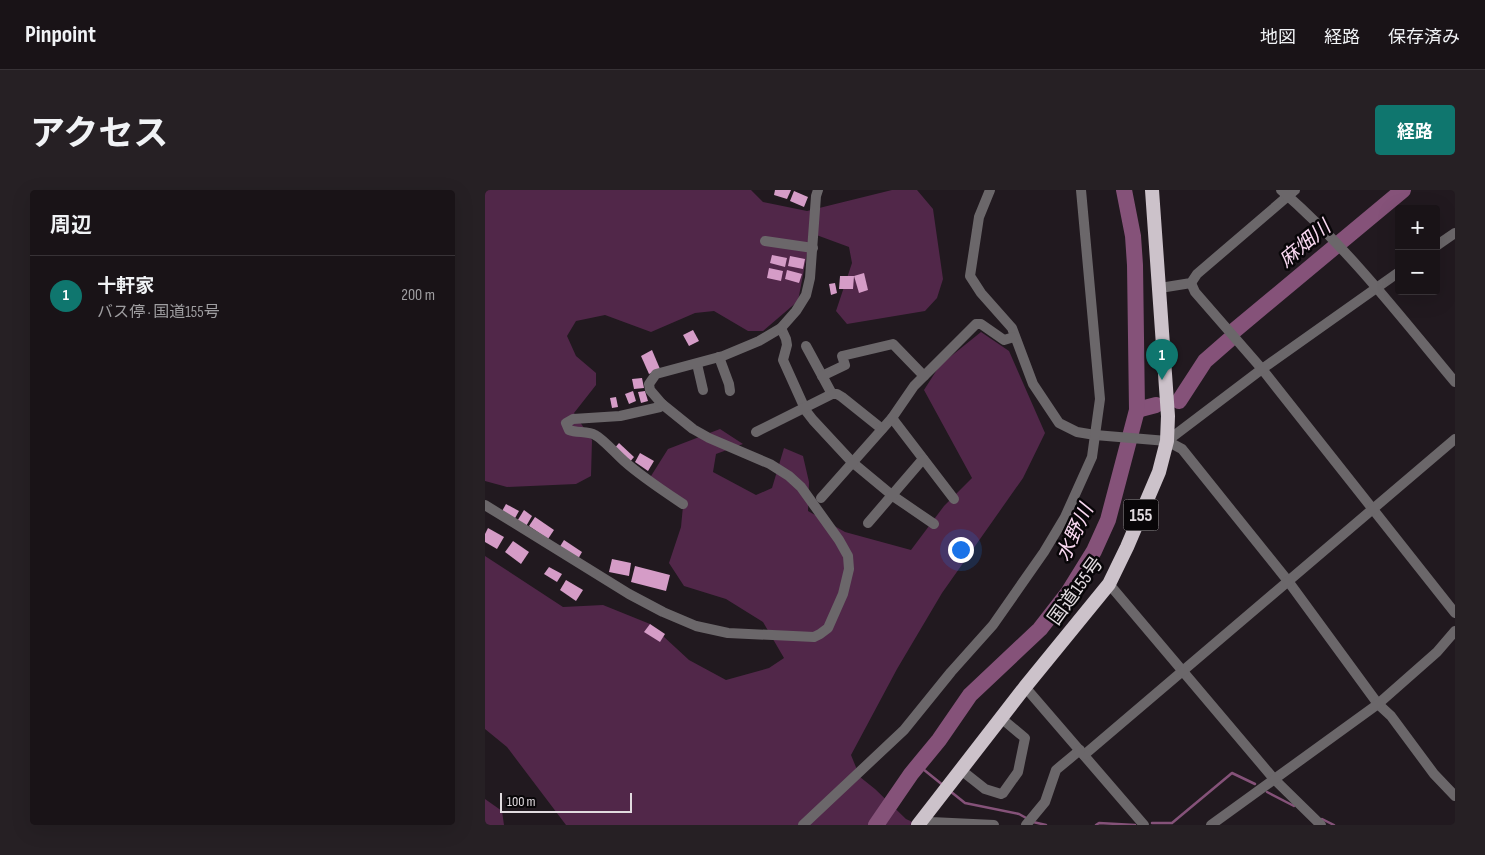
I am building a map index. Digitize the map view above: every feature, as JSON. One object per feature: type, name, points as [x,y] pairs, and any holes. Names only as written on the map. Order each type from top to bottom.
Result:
[{"type":"highway","name":"国道155号","points":[[921,821],[1025,687],[1109,584],[1127,548],[1159,472],[1168,416],[1152,190]]},
{"type":"street","points":[[485,505],[629,594],[663,612],[696,626],[728,633],[814,637],[828,628],[843,594],[849,569],[848,556],[839,540],[801,487],[789,476],[770,464],[709,438],[693,429],[662,404],[650,390],[649,384],[656,374],[719,357],[759,341],[781,328],[796,311],[806,295],[810,278],[817,190]]},
{"type":"street","points":[[990,190],[979,217],[970,276],[981,293],[1012,328],[1033,384],[1059,423],[1077,432],[1163,441],[1182,449],[1288,581],[1379,704],[1391,716],[1434,774],[1455,796]]},
{"type":"street","points":[[803,825],[904,730],[951,672],[993,625],[1044,552],[1065,517],[1092,457],[1100,399],[1081,190]]},
{"type":"street","points":[[1191,284],[1197,274],[1288,192],[1377,287],[1455,382]]},
{"type":"street","points":[[1440,243],[1455,233]]},
{"type":"street","points":[[765,241],[813,248]]},
{"type":"street","points":[[1163,441],[1395,275]]},
{"type":"street","points":[[1160,288],[1191,284]]},
{"type":"street","points":[[1191,284],[1195,292],[1262,369],[1374,508],[1455,613]]},
{"type":"street","points":[[821,498],[892,418],[909,391],[976,324],[981,324],[1004,340],[1014,337]]},
{"type":"street","points":[[781,328],[787,345],[783,360],[804,408],[813,420],[852,462],[892,495],[934,524]]},
{"type":"street","points":[[822,376],[845,365],[842,356],[893,344],[924,376]]},
{"type":"street","points":[[806,346],[832,394]]},
{"type":"street","points":[[719,357],[730,391]]},
{"type":"street","points":[[697,364],[703,390]]},
{"type":"street","points":[[756,432],[832,394],[842,396],[882,430]]},
{"type":"street","points":[[662,404],[660,407],[620,416],[573,419],[566,423],[569,430],[577,433],[592,433],[597,436],[641,475],[683,504]]},
{"type":"street","points":[[892,418],[954,499]]},
{"type":"street","points":[[1025,825],[1045,802],[1056,770],[1082,752],[1183,670],[1455,439]]},
{"type":"street","points":[[867,524],[923,459]]},
{"type":"street","points":[[1109,584],[1274,779],[1321,825]]},
{"type":"street","points":[[1211,825],[1379,704],[1437,652],[1455,631]]},
{"type":"street","points":[[1025,687],[1143,825]]},
{"type":"street","points":[[961,770],[985,789],[1003,793],[1018,772],[1025,738],[1001,718]]},
{"type":"street","points":[[921,821],[994,825]]},
{"type":"shaded area","points":[[485,190],[751,190],[763,202],[807,211],[892,190],[917,190],[933,209],[943,279],[937,298],[925,311],[847,324],[836,311],[852,263],[849,247],[811,233],[798,301],[763,331],[748,331],[714,311],[695,313],[651,332],[605,315],[576,321],[567,336],[576,356],[596,373],[596,385],[574,413],[592,440],[591,476],[576,484],[507,487],[485,481]]},
{"type":"shaded area","points":[[981,332],[1009,351],[1045,433],[1023,478],[942,593],[897,669],[851,755],[860,777],[906,819],[919,825],[566,825],[507,747],[485,729],[485,556],[563,607],[603,605],[650,624],[689,660],[726,680],[769,668],[784,658],[763,622],[726,599],[684,586],[669,563],[681,527],[683,506],[646,484],[668,449],[720,429],[743,444],[716,454],[713,472],[756,495],[772,488],[784,448],[803,456],[809,482],[808,511],[845,532],[911,550],[944,506],[972,478],[924,390],[940,365]]},
{"type":"shaded area","points":[[485,799],[502,811],[504,825],[485,825]]},
{"type":"building","points":[[775,190],[791,190],[787,199],[774,195]]},
{"type":"building","points":[[794,191],[808,197],[804,207],[790,201]]},
{"type":"building","points":[[772,255],[787,258],[785,267],[770,263]]},
{"type":"building","points":[[790,256],[805,259],[803,269],[788,266]]},
{"type":"building","points":[[769,268],[783,271],[781,281],[767,278]]},
{"type":"building","points":[[787,270],[802,274],[799,283],[785,279]]},
{"type":"building","points":[[864,273],[868,290],[859,293],[854,276]]},
{"type":"building","points":[[840,276],[854,276],[853,289],[839,289]]},
{"type":"building","points":[[835,283],[837,293],[831,295],[829,284]]},
{"type":"building","points":[[693,330],[699,341],[689,346],[683,335]]},
{"type":"building","points":[[652,350],[660,369],[649,374],[641,356]]},
{"type":"building","points":[[642,378],[644,388],[634,389],[632,379]]},
{"type":"building","points":[[633,391],[636,401],[629,404],[625,394]]},
{"type":"building","points":[[645,391],[648,401],[641,403],[638,392]]},
{"type":"building","points":[[616,397],[618,407],[612,408],[610,398]]},
{"type":"building","points":[[619,443],[634,457],[629,463],[614,449]]},
{"type":"building","points":[[640,453],[654,461],[648,471],[635,462]]},
{"type":"building","points":[[506,504],[519,511],[514,520],[501,513]]},
{"type":"building","points":[[524,510],[532,516],[525,528],[516,523]]},
{"type":"building","points":[[535,517],[554,530],[548,539],[529,526]]},
{"type":"building","points":[[488,528],[504,537],[497,549],[485,542],[485,534]]},
{"type":"building","points":[[564,540],[582,552],[578,559],[559,548]]},
{"type":"building","points":[[513,541],[529,552],[521,564],[505,552]]},
{"type":"building","points":[[612,559],[631,563],[629,576],[609,572]]},
{"type":"building","points":[[635,566],[670,575],[666,591],[631,582]]},
{"type":"building","points":[[549,567],[562,574],[557,582],[544,574]]},
{"type":"building","points":[[566,580],[583,590],[576,601],[560,590]]},
{"type":"building","points":[[650,624],[665,634],[660,642],[644,632]]},
{"type":"waterway","name":"水野川","points":[[876,825],[911,774],[939,740],[970,695],[1040,629],[1068,593],[1094,551],[1108,520],[1137,410],[1135,265],[1133,236],[1124,190]]},
{"type":"waterway","name":"麻畑川","points":[[1235,330],[1403,190]]},
{"type":"waterway","name":"麻畑川","points":[[1179,401],[1205,361],[1229,340]]},
{"type":"waterway","name":"麻畑川","points":[[1137,410],[1156,405]]},
{"type":"waterway","points":[[918,765],[944,786]]},
{"type":"waterway","points":[[1152,823],[1172,823],[1232,773],[1255,784]]},
{"type":"waterway","points":[[950,791],[965,803],[1019,814],[1028,819]]},
{"type":"waterway","points":[[1267,792],[1294,806]]},
{"type":"waterway","points":[[1322,819],[1334,825]]},
{"type":"waterway","points":[[1033,822],[1046,825]]},
{"type":"waterway","points":[[1096,825],[1099,823],[1135,825]]},
{"type":"place","name":"十軒家","points":[[1162,380]]}]
